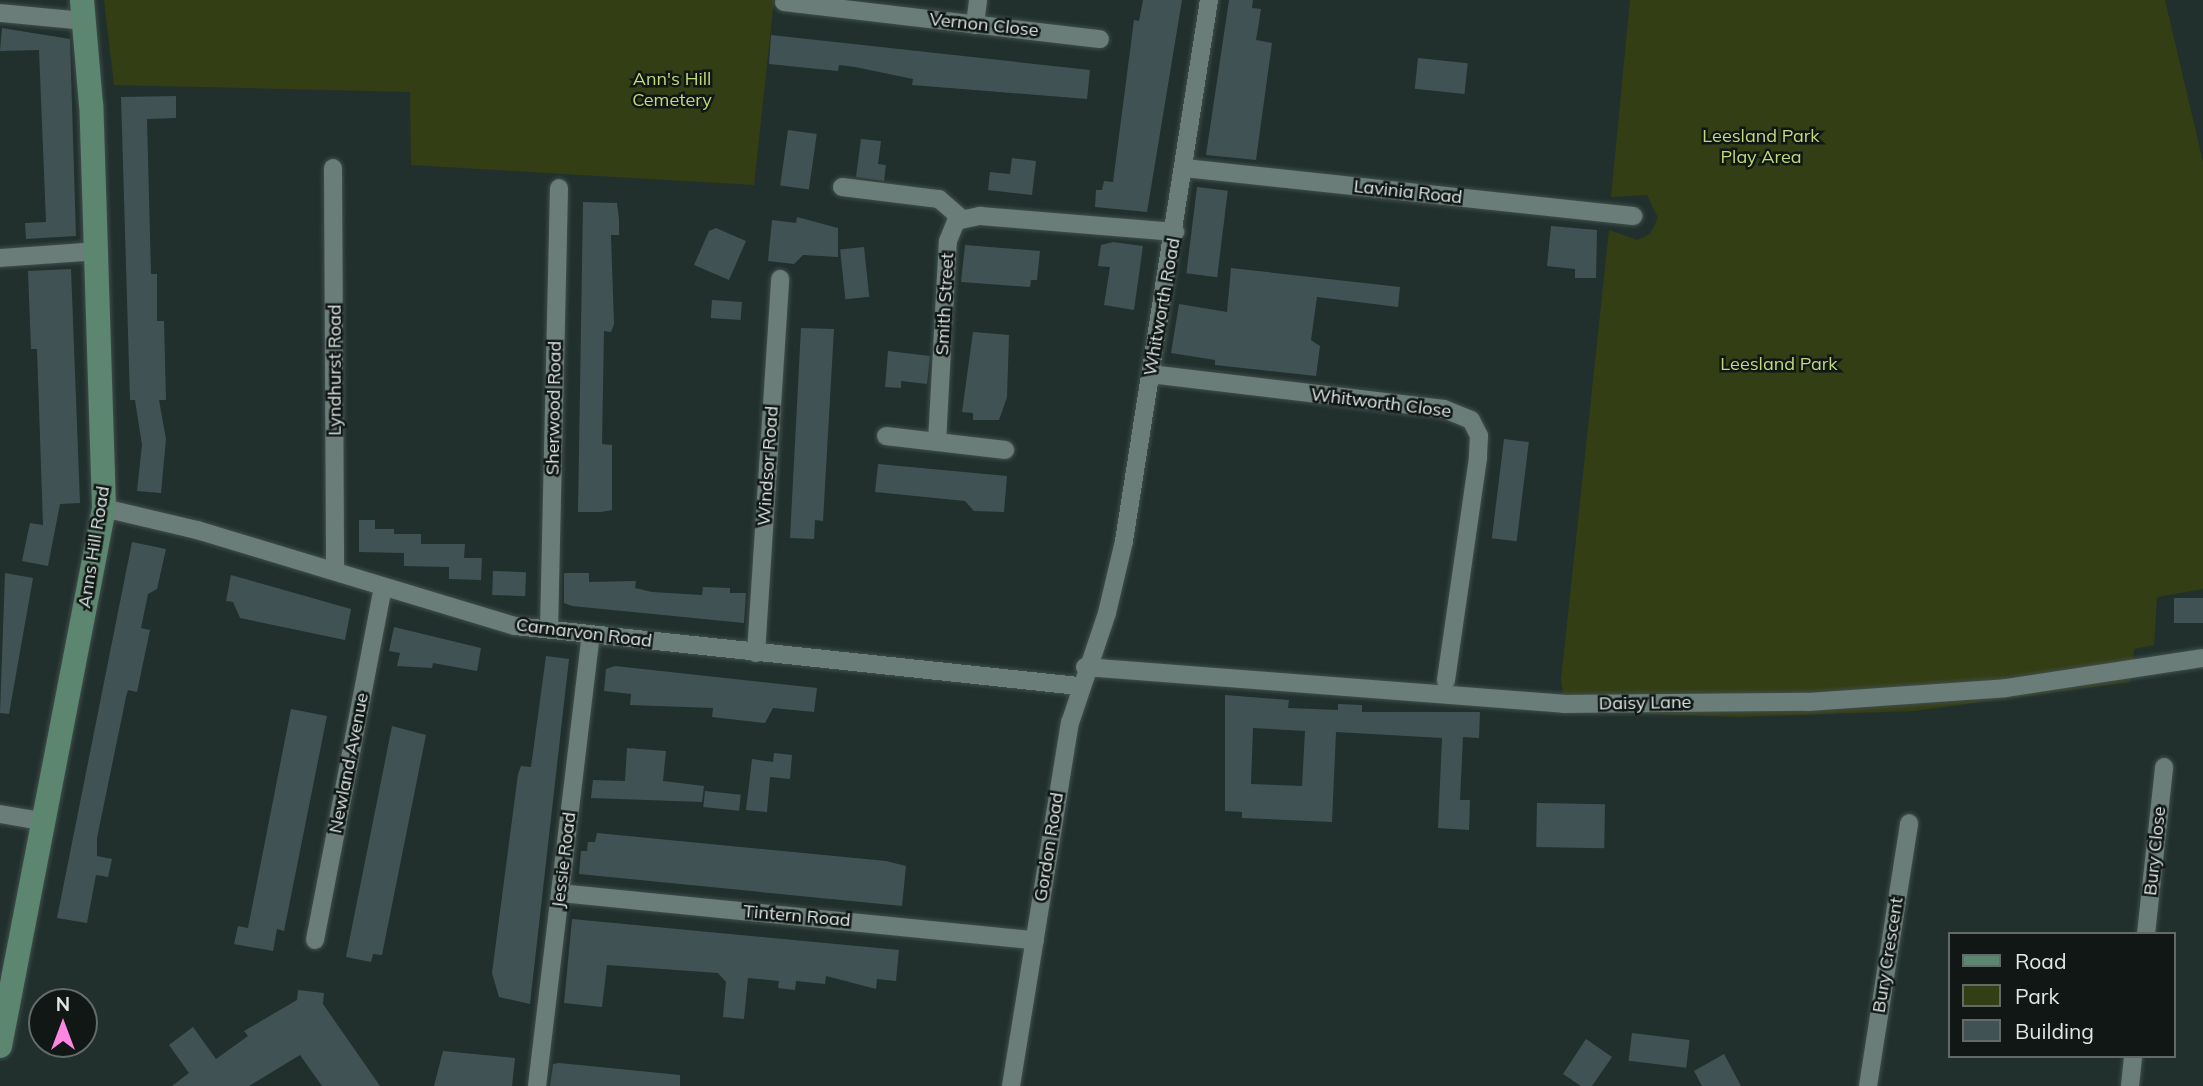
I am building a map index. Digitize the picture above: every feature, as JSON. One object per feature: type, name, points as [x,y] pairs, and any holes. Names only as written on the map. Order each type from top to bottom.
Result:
[{"type":"street","points":[[975,25],[978,0]]},
{"type":"street","name":"Whitworth Road","points":[[1107,614],[1175,232],[1209,0]]},
{"type":"street","name":"Vernon Close","points":[[784,2],[1100,39]]},
{"type":"street","points":[[0,13],[84,11]]},
{"type":"street","name":"Anns Hill Road","points":[[0,1045],[41,821],[104,508],[97,251],[84,11]]},
{"type":"street","name":"Lyndhurst Road","points":[[333,168],[335,571]]},
{"type":"street","name":"Lavinia Road","points":[[1184,168],[1633,216]]},
{"type":"street","points":[[842,187],[939,199],[961,218],[1097,222],[1175,232]]},
{"type":"street","name":"Sherwood Road","points":[[549,629],[559,188]]},
{"type":"street","name":"Smith Street","points":[[937,442],[948,241],[961,218]]},
{"type":"street","points":[[0,258],[97,251]]},
{"type":"street","name":"Windsor Road","points":[[756,653],[780,279]]},
{"type":"street","name":"Whitworth Close","points":[[1150,374],[1444,409],[1471,420],[1479,436],[1478,458],[1446,681]]},
{"type":"street","points":[[886,436],[1005,450]]},
{"type":"street","name":"Carnarvon Road","points":[[104,508],[335,571],[471,616],[592,635],[1078,686]]},
{"type":"street","name":"Newland Avenue","points":[[315,940],[383,587]]},
{"type":"street","name":"Gordon Road","points":[[1011,1086],[1078,686],[1107,614]]},
{"type":"street","name":"Jessie Road","points":[[537,1086],[592,635]]},
{"type":"street","name":"Daisy Lane","points":[[1085,667],[1557,704],[1835,700],[2006,688],[2149,669],[2203,658]]},
{"type":"street","name":"Bury Close","points":[[2146,932],[2164,767]]},
{"type":"street","points":[[0,814],[41,821]]},
{"type":"street","name":"Bury Crescent","points":[[1868,1086],[1909,823]]},
{"type":"street","name":"Tintern Road","points":[[560,893],[1035,940]]},
{"type":"street","points":[[2130,1086],[2133,1058]]},
{"type":"green space","name":"Ann's Hill Cemetery","points":[[104,0],[774,0],[754,185],[411,165],[410,92],[114,85]]},
{"type":"green space","name":"Leesland Park","points":[[1630,0],[2165,0],[2203,162],[2203,589],[2157,597],[2154,645],[2134,649],[2130,682],[1914,711],[1738,717],[1565,711],[1561,680],[1609,230],[1637,240],[1650,234],[1658,218],[1647,195],[1611,197]]},
{"type":"building","points":[[1143,0],[1182,0],[1147,212],[1095,207],[1096,190],[1102,190],[1104,181],[1113,182],[1134,20],[1139,21]]},
{"type":"building","points":[[1229,0],[1253,0],[1252,8],[1261,9],[1256,40],[1272,43],[1256,160],[1206,155]]},
{"type":"building","points":[[2,28],[70,39],[76,236],[26,239],[25,223],[46,222],[39,50],[0,51]]},
{"type":"building","points":[[771,35],[1090,70],[1087,99],[912,85],[913,79],[839,65],[838,71],[769,64]]},
{"type":"building","points":[[1418,58],[1468,63],[1464,94],[1415,89]]},
{"type":"building","points":[[176,96],[176,118],[147,119],[151,274],[157,274],[157,321],[164,321],[166,400],[159,400],[166,439],[161,493],[137,491],[142,445],[135,400],[130,400],[121,97]]},
{"type":"building","points":[[788,130],[817,134],[809,189],[780,185]]},
{"type":"building","points":[[861,139],[881,141],[878,164],[886,165],[884,181],[856,177]]},
{"type":"building","points":[[1012,158],[1036,161],[1032,195],[988,190],[990,172],[1010,174]]},
{"type":"building","points":[[1197,187],[1228,191],[1217,277],[1186,273]]},
{"type":"building","points":[[583,202],[617,203],[619,220],[619,235],[611,235],[614,324],[611,332],[604,331],[602,444],[612,445],[612,510],[601,512],[578,512]]},
{"type":"building","points":[[797,217],[838,228],[838,257],[803,255],[794,264],[768,261],[772,220],[796,223]]},
{"type":"building","points":[[1551,226],[1597,230],[1596,278],[1575,278],[1575,269],[1547,266]]},
{"type":"building","points":[[716,228],[746,241],[729,280],[694,265],[709,231]]},
{"type":"building","points":[[1113,242],[1143,246],[1134,310],[1104,305],[1110,267],[1098,266],[1101,245]]},
{"type":"building","points":[[965,245],[1040,251],[1037,280],[1031,280],[1030,287],[961,282]]},
{"type":"building","points":[[864,247],[869,297],[845,299],[840,250]]},
{"type":"building","points":[[1231,268],[1400,287],[1398,307],[1317,297],[1311,340],[1320,346],[1316,376],[1215,365],[1215,360],[1171,353],[1179,304],[1227,312]]},
{"type":"building","points":[[71,269],[80,503],[60,504],[48,566],[22,561],[30,523],[43,525],[37,349],[31,349],[28,271]]},
{"type":"building","points":[[712,300],[742,302],[741,320],[711,318]]},
{"type":"building","points":[[801,328],[834,329],[823,521],[815,520],[814,539],[790,538]]},
{"type":"building","points":[[973,332],[1009,335],[1007,397],[999,420],[973,420],[973,413],[962,412]]},
{"type":"building","points":[[888,351],[930,356],[927,384],[901,381],[901,388],[885,387]]},
{"type":"building","points":[[1504,439],[1529,442],[1517,541],[1492,538]]},
{"type":"building","points":[[878,464],[1007,476],[1004,512],[974,511],[965,501],[875,492]]},
{"type":"building","points":[[359,520],[375,520],[375,529],[394,529],[394,534],[421,534],[421,544],[465,544],[464,558],[482,558],[481,580],[449,579],[449,567],[404,566],[404,553],[359,552]]},
{"type":"building","points":[[132,542],[166,549],[157,589],[148,594],[141,628],[150,630],[137,692],[128,690],[126,697],[97,838],[97,856],[112,859],[108,877],[96,875],[87,923],[57,918]]},
{"type":"building","points":[[493,571],[526,572],[525,596],[492,595]]},
{"type":"building","points":[[5,573],[33,578],[9,714],[0,713]]},
{"type":"building","points":[[564,573],[589,573],[589,582],[636,581],[635,588],[652,592],[702,595],[703,587],[730,588],[730,593],[746,593],[744,623],[572,606],[564,603]]},
{"type":"building","points":[[231,575],[351,609],[345,640],[240,618],[233,602],[226,601]]},
{"type":"building","points":[[2174,598],[2203,598],[2203,623],[2174,623]]},
{"type":"building","points":[[394,627],[481,648],[477,671],[433,663],[432,668],[397,666],[400,653],[389,651]]},
{"type":"building","points":[[546,656],[569,659],[530,1004],[499,997],[492,973],[518,774],[521,766],[531,767]]},
{"type":"building","points":[[615,666],[817,688],[814,712],[773,708],[765,723],[712,717],[713,708],[630,705],[631,694],[604,691],[606,669]]},
{"type":"building","points":[[1225,695],[1289,700],[1288,708],[1338,710],[1338,704],[1362,705],[1362,712],[1480,712],[1479,738],[1463,737],[1460,800],[1470,800],[1469,830],[1438,828],[1442,738],[1336,732],[1332,822],[1242,818],[1242,812],[1225,811]],"holes":[[[1253,728],[1305,731],[1302,786],[1251,784]]]},
{"type":"building","points":[[291,709],[327,716],[284,931],[277,929],[273,951],[234,944],[238,926],[248,928]]},
{"type":"building","points":[[392,726],[426,735],[382,955],[373,954],[371,962],[346,957]]},
{"type":"building","points":[[627,748],[666,751],[663,781],[704,786],[702,802],[591,798],[593,780],[625,781]]},
{"type":"building","points":[[774,753],[792,755],[790,779],[770,777],[767,812],[746,810],[752,759],[773,762]]},
{"type":"building","points":[[705,791],[741,795],[739,811],[703,807]]},
{"type":"building","points":[[1537,803],[1605,804],[1604,848],[1536,847]]},
{"type":"building","points":[[597,833],[886,861],[906,866],[902,906],[579,874],[581,851],[587,851],[588,842],[595,842]]},
{"type":"building","points":[[572,919],[899,950],[896,981],[877,979],[876,989],[826,976],[825,984],[796,981],[795,990],[778,988],[779,981],[748,978],[744,1019],[723,1017],[726,982],[718,973],[607,965],[602,1007],[564,1003]]},
{"type":"building","points":[[298,990],[324,993],[323,1004],[380,1086],[322,1086],[300,1055],[249,1086],[172,1086],[189,1073],[169,1045],[193,1027],[216,1059],[248,1036],[244,1031],[297,1000]]},
{"type":"building","points":[[1632,1033],[1690,1040],[1686,1068],[1629,1061]]},
{"type":"building","points":[[1586,1039],[1612,1057],[1592,1086],[1581,1086],[1563,1074]]},
{"type":"building","points":[[443,1051],[515,1058],[512,1086],[434,1086]]},
{"type":"building","points":[[1724,1054],[1741,1086],[1702,1086],[1694,1071]]},
{"type":"building","points":[[553,1064],[680,1075],[680,1086],[550,1086]]},
{"type":"park label","name":"Leesland Park Play Area","points":[[1761,147]]}]
